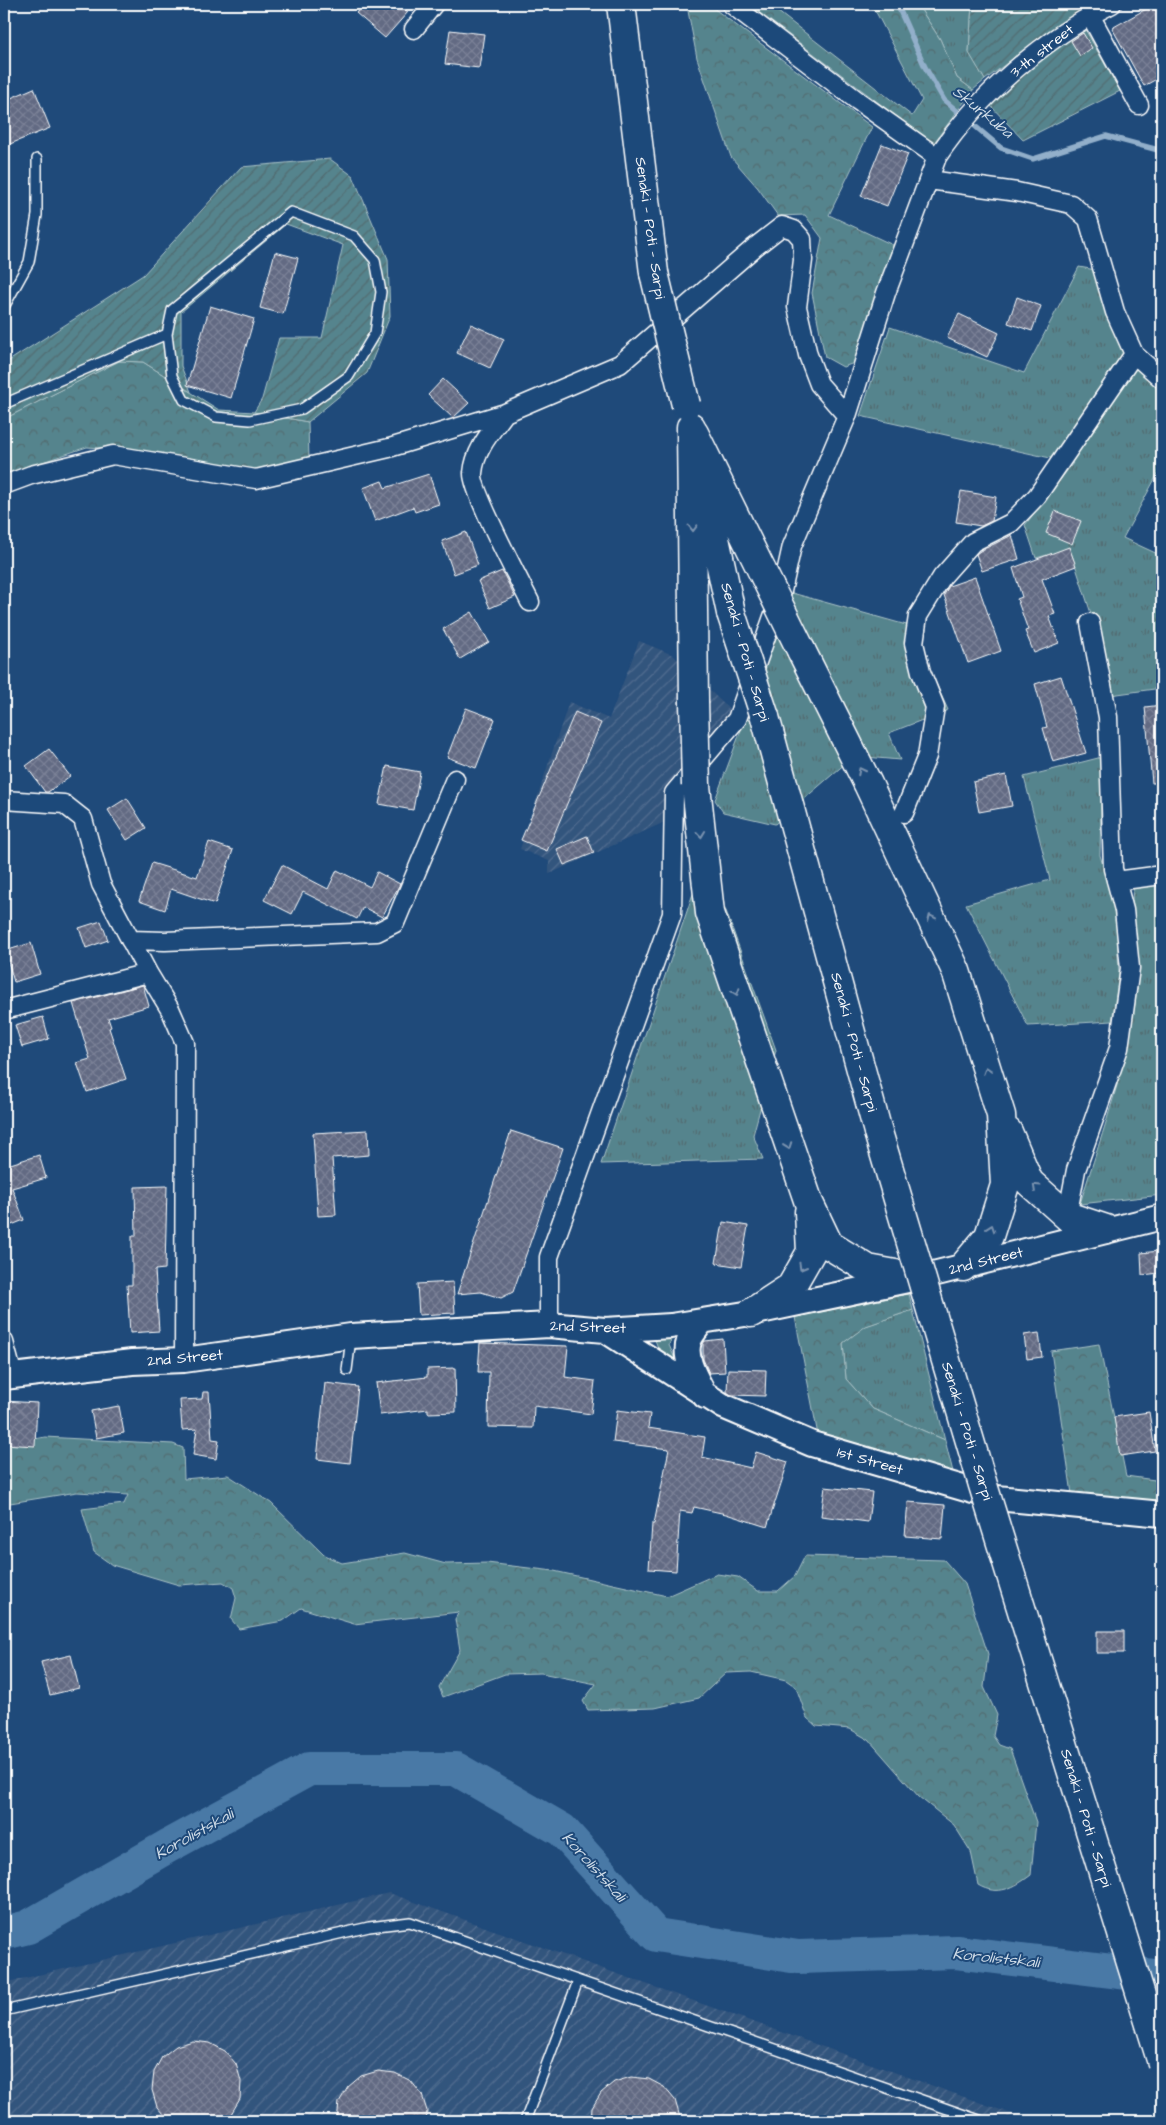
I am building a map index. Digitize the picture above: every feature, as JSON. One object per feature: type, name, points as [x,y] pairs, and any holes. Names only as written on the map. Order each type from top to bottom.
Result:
[{"type":"highway","name":"Senaki — Poti — Sarpi","points":[[621,4],[654,273],[689,416],[731,613],[765,717],[878,1132],[989,1504],[1162,2063]]},
{"type":"highway","points":[[689,416],[762,571],[868,784],[956,971],[1001,1115],[1029,1182],[1064,1228],[1106,1229]]},
{"type":"highway","points":[[689,416],[696,786],[710,913],[808,1203],[829,1244],[868,1269],[917,1278]]},
{"type":"highway","points":[[963,1267],[989,1236],[1005,1185],[1001,1115]]},
{"type":"highway","points":[[751,1313],[790,1287],[811,1252],[808,1203]]},
{"type":"street","points":[[414,29],[434,4]]},
{"type":"street","points":[[731,4],[858,101],[937,157]]},
{"type":"street","name":"3-th street","points":[[549,1325],[549,1257],[672,914],[674,794],[737,719],[782,591],[792,546],[847,416],[886,294],[937,157],[953,133],[977,106],[1046,44],[1090,15],[1112,4]]},
{"type":"street","points":[[1090,15],[1139,105]]},
{"type":"street","points":[[929,180],[1017,192],[1071,204],[1088,219],[1115,312],[1134,354],[1162,380]]},
{"type":"street","points":[[4,484],[112,454],[256,479],[389,448],[505,413],[620,364],[755,247],[782,226],[794,230],[802,239],[804,260],[797,307],[808,355],[819,384],[847,416]]},
{"type":"street","points":[[904,813],[927,756],[935,707],[921,672],[914,643],[918,616],[942,577],[973,542],[1011,523],[1037,496],[1134,354]]},
{"type":"street","points":[[505,413],[477,452],[472,475],[479,497],[530,602]]},
{"type":"street","points":[[1064,1228],[1076,1170],[1119,1048],[1130,968],[1124,910],[1113,869],[1110,825],[1108,717],[1090,622]]},
{"type":"street","points":[[130,940],[164,941],[377,932],[395,923],[454,779]]},
{"type":"street","points":[[4,800],[64,804],[83,819],[101,884],[148,973],[171,1011],[185,1043],[184,1360]]},
{"type":"street","points":[[1116,881],[1162,875]]},
{"type":"street","points":[[4,1010],[148,973]]},
{"type":"street","points":[[1106,1229],[1162,1217]]},
{"type":"street","name":"2nd Street","points":[[9,1376],[132,1362],[184,1360],[351,1336],[549,1325],[605,1330],[671,1326],[751,1313],[963,1267],[1064,1228]]},
{"type":"street","points":[[702,1321],[689,1340],[688,1354],[695,1376],[705,1396]]},
{"type":"street","name":"1st Street","points":[[605,1330],[722,1406],[812,1444],[997,1498],[1162,1514]]},
{"type":"street","points":[[4,1342],[9,1376]]},
{"type":"lane","points":[[4,307],[29,262],[37,215],[36,159]]},
{"type":"lane","points":[[291,212],[354,236],[375,260],[381,292],[375,333],[349,376],[302,409],[250,420],[216,417],[184,400],[172,376],[166,334],[172,310],[291,212]]},
{"type":"lane","points":[[4,404],[166,334]]},
{"type":"lane","points":[[347,1370],[351,1336]]},
{"type":"lane","points":[[4,2011],[369,1927],[410,1922],[982,2121]]},
{"type":"lane","points":[[524,2121],[578,1981]]},
{"type":"shaded area","points":[[639,641],[673,655],[729,709],[696,808],[549,874],[549,861],[520,849],[569,702],[609,719]]},
{"type":"shaded area","points":[[389,1893],[1032,2121],[4,2121],[4,1983]]},
{"type":"green space","points":[[693,4],[708,4],[872,127],[829,215],[895,246],[857,362],[843,367],[825,357],[812,293],[822,238],[805,215],[778,216],[758,188],[731,157],[697,58],[688,11]]},
{"type":"green space","points":[[748,4],[768,4],[912,116],[922,100],[877,14],[869,4],[917,4],[940,39],[957,78],[973,90],[933,144]]},
{"type":"green space","points":[[917,4],[972,4],[969,52],[985,80],[973,90],[957,78],[940,39]]},
{"type":"green space","points":[[972,4],[1098,5],[1050,30],[985,80],[969,53]]},
{"type":"green space","points":[[1085,29],[1120,91],[1023,140],[989,104],[1034,65]]},
{"type":"green space","points":[[330,159],[353,176],[388,259],[390,316],[367,373],[308,422],[254,412],[262,399],[279,338],[322,338],[343,245],[286,224],[181,312],[181,366],[191,392],[143,362],[119,361],[4,419],[4,364],[143,275],[241,167]]},
{"type":"green space","points":[[1079,267],[1096,270],[1125,355],[1162,393],[1162,466],[1123,538],[1162,556],[1162,688],[1110,695],[1100,641],[1070,549],[1036,558],[1025,525],[1073,463],[860,416],[890,327],[1024,373]]},
{"type":"green space","points":[[119,361],[143,362],[219,410],[254,412],[308,422],[309,461],[256,472],[157,452],[87,447],[4,475],[4,419]]},
{"type":"green space","points":[[792,593],[910,626],[948,710],[889,733],[900,760],[854,756],[775,824],[723,812],[715,800]]},
{"type":"green space","points":[[1102,757],[1100,855],[1116,913],[1119,974],[1112,1021],[1028,1026],[966,904],[1050,880],[1024,777]]},
{"type":"green space","points":[[700,873],[726,911],[776,1050],[753,1135],[763,1159],[601,1164]]},
{"type":"green space","points":[[1162,881],[1162,1195],[1080,1204],[1123,1063],[1135,1005],[1138,965],[1132,908],[1134,885]]},
{"type":"green space","points":[[909,1294],[913,1310],[866,1326],[843,1343],[846,1379],[873,1409],[945,1440],[953,1472],[909,1462],[818,1435],[795,1317]]},
{"type":"green space","points":[[913,1310],[945,1440],[873,1409],[846,1379],[843,1343],[865,1326]]},
{"type":"green space","points":[[660,1334],[673,1335],[669,1345],[676,1361],[672,1363],[660,1353],[655,1340]]},
{"type":"green space","points":[[1099,1344],[1126,1476],[1162,1481],[1162,1503],[1072,1494],[1051,1351]]},
{"type":"green space","points":[[45,1437],[173,1444],[183,1448],[184,1479],[228,1475],[271,1503],[324,1555],[342,1563],[405,1553],[446,1564],[487,1563],[554,1571],[667,1596],[717,1574],[738,1577],[758,1591],[778,1591],[795,1576],[805,1556],[944,1560],[965,1584],[988,1654],[984,1687],[997,1715],[993,1736],[999,1745],[1010,1749],[1036,1822],[1031,1875],[1006,1889],[985,1889],[978,1885],[971,1852],[954,1825],[919,1797],[869,1740],[850,1729],[816,1726],[807,1718],[796,1687],[786,1680],[751,1672],[726,1673],[699,1698],[655,1708],[588,1710],[583,1701],[596,1684],[541,1673],[505,1674],[443,1697],[439,1687],[460,1650],[455,1619],[459,1612],[354,1624],[301,1608],[283,1621],[239,1629],[231,1619],[236,1598],[233,1588],[223,1582],[179,1585],[112,1565],[94,1552],[82,1509],[124,1504],[128,1495],[77,1492],[4,1504],[4,1443]]},
{"type":"building","points":[[364,4],[398,4],[408,12],[385,38],[356,13]]},
{"type":"building","points":[[1155,4],[1162,4],[1162,76],[1144,86],[1112,28]]},
{"type":"building","points":[[450,30],[484,34],[479,68],[445,64]]},
{"type":"building","points":[[1083,33],[1092,48],[1080,56],[1071,41]]},
{"type":"building","points":[[34,88],[50,128],[10,144],[4,130],[4,101]]},
{"type":"building","points":[[882,144],[908,154],[887,206],[861,196]]},
{"type":"building","points":[[275,252],[298,258],[283,314],[260,308]]},
{"type":"building","points":[[1017,297],[1041,306],[1032,331],[1008,323]]},
{"type":"building","points":[[210,306],[254,319],[231,398],[187,385]]},
{"type":"building","points":[[959,314],[999,333],[987,357],[947,338]]},
{"type":"building","points":[[471,324],[504,339],[490,368],[457,353]]},
{"type":"building","points":[[443,379],[469,403],[453,418],[428,395]]},
{"type":"building","points":[[429,474],[439,504],[415,512],[413,507],[375,521],[363,488],[382,481],[385,488]]},
{"type":"building","points":[[961,491],[996,497],[992,521],[981,526],[956,522]]},
{"type":"building","points":[[1055,511],[1081,521],[1072,544],[1046,533]]},
{"type":"building","points":[[466,532],[478,565],[454,574],[442,541]]},
{"type":"building","points":[[1012,535],[1019,559],[982,571],[976,554]]},
{"type":"building","points":[[1069,547],[1076,566],[1042,579],[1055,614],[1049,616],[1059,643],[1034,653],[1025,631],[1028,630],[1017,599],[1022,597],[1013,568]]},
{"type":"building","points":[[502,571],[515,597],[490,608],[478,581]]},
{"type":"building","points":[[975,577],[1001,651],[968,663],[944,595],[949,586]]},
{"type":"building","points":[[472,612],[489,642],[460,659],[443,629]]},
{"type":"building","points":[[1061,676],[1086,753],[1053,762],[1043,728],[1047,727],[1035,684]]},
{"type":"building","points":[[1162,705],[1162,783],[1152,783],[1145,707]]},
{"type":"building","points":[[466,708],[495,719],[476,768],[447,757]]},
{"type":"building","points":[[575,712],[601,723],[547,851],[521,840]]},
{"type":"building","points":[[49,749],[70,776],[48,792],[45,792],[26,766]]},
{"type":"building","points":[[387,766],[420,772],[413,810],[379,804]]},
{"type":"building","points":[[1006,775],[1012,806],[979,812],[973,782]]},
{"type":"building","points":[[127,798],[146,828],[127,840],[108,810]]},
{"type":"building","points":[[587,836],[594,853],[564,865],[557,849]]},
{"type":"building","points":[[209,842],[233,850],[215,904],[171,889],[165,910],[139,901],[152,863],[197,877]]},
{"type":"building","points":[[282,865],[328,889],[337,870],[370,887],[377,872],[400,884],[382,917],[363,907],[357,919],[303,892],[292,914],[264,900]]},
{"type":"building","points":[[101,921],[108,940],[86,948],[79,928]]},
{"type":"building","points":[[31,943],[40,974],[14,982],[5,951]]},
{"type":"building","points":[[143,985],[149,1006],[108,1018],[111,1027],[109,1028],[126,1079],[87,1092],[77,1063],[90,1059],[73,1003]]},
{"type":"building","points":[[43,1017],[49,1039],[22,1047],[15,1025]]},
{"type":"building","points":[[368,1130],[369,1155],[332,1158],[336,1215],[318,1216],[313,1133]]},
{"type":"building","points":[[511,1131],[563,1148],[513,1292],[501,1298],[481,1292],[457,1294]]},
{"type":"building","points":[[39,1155],[46,1178],[12,1188],[24,1220],[4,1228],[4,1166]]},
{"type":"building","points":[[167,1186],[165,1269],[155,1270],[159,1331],[130,1333],[127,1285],[132,1285],[132,1236],[136,1236],[135,1187]]},
{"type":"building","points":[[723,1222],[748,1226],[741,1267],[716,1263]]},
{"type":"building","points":[[1159,1251],[1160,1273],[1142,1275],[1141,1253]]},
{"type":"building","points":[[453,1282],[455,1313],[419,1315],[417,1284]]},
{"type":"building","points":[[1039,1333],[1042,1357],[1027,1359],[1024,1335]]},
{"type":"building","points":[[723,1339],[725,1372],[709,1373],[703,1359],[703,1344],[705,1341]]},
{"type":"building","points":[[480,1343],[568,1346],[565,1377],[595,1381],[591,1414],[534,1406],[533,1428],[488,1427],[489,1372],[478,1372]]},
{"type":"building","points":[[455,1368],[456,1412],[428,1413],[428,1409],[380,1415],[376,1383],[427,1377],[427,1369]]},
{"type":"building","points":[[728,1369],[766,1370],[765,1396],[731,1395],[727,1392]]},
{"type":"building","points":[[325,1383],[358,1387],[350,1463],[317,1459]]},
{"type":"building","points":[[203,1392],[209,1392],[212,1439],[219,1440],[216,1459],[193,1455],[197,1429],[182,1430],[180,1400],[202,1399]]},
{"type":"building","points":[[4,1401],[37,1403],[35,1446],[4,1444]]},
{"type":"building","points":[[119,1406],[124,1433],[96,1438],[91,1411]]},
{"type":"building","points":[[617,1410],[650,1414],[648,1428],[705,1437],[702,1457],[751,1468],[756,1452],[788,1462],[767,1527],[726,1514],[694,1507],[692,1513],[680,1511],[676,1571],[649,1569],[652,1524],[654,1524],[669,1449],[613,1442]]},
{"type":"building","points":[[1149,1412],[1155,1451],[1120,1456],[1114,1417]]},
{"type":"building","points":[[825,1487],[872,1492],[868,1522],[821,1516]]},
{"type":"building","points":[[908,1502],[945,1505],[942,1539],[905,1536]]},
{"type":"building","points":[[1097,1631],[1124,1631],[1124,1653],[1097,1653]]},
{"type":"building","points":[[71,1655],[79,1688],[50,1695],[41,1662]]},
{"type":"building","points":[[193,2041],[210,2043],[225,2051],[236,2064],[241,2081],[240,2099],[231,2114],[222,2121],[169,2121],[157,2107],[152,2090],[154,2072],[162,2057],[176,2046]]},
{"type":"building","points":[[378,2071],[395,2073],[411,2081],[422,2095],[427,2111],[426,2121],[337,2121],[339,2102],[348,2087],[361,2076]]},
{"type":"building","points":[[631,2077],[649,2079],[664,2087],[675,2100],[681,2121],[591,2121],[592,2108],[601,2093],[614,2082]]},
{"type":"waterway","name":"Skurkuba","points":[[897,4],[925,67],[944,100],[1001,148],[1033,159],[1106,136],[1162,151]]},
{"type":"waterway","name":"Korolistskali","points":[[4,1933],[28,1927],[168,1846],[309,1769],[456,1769],[562,1830],[656,1935],[798,1957],[956,1952],[1153,1976],[1162,1984]]}]
